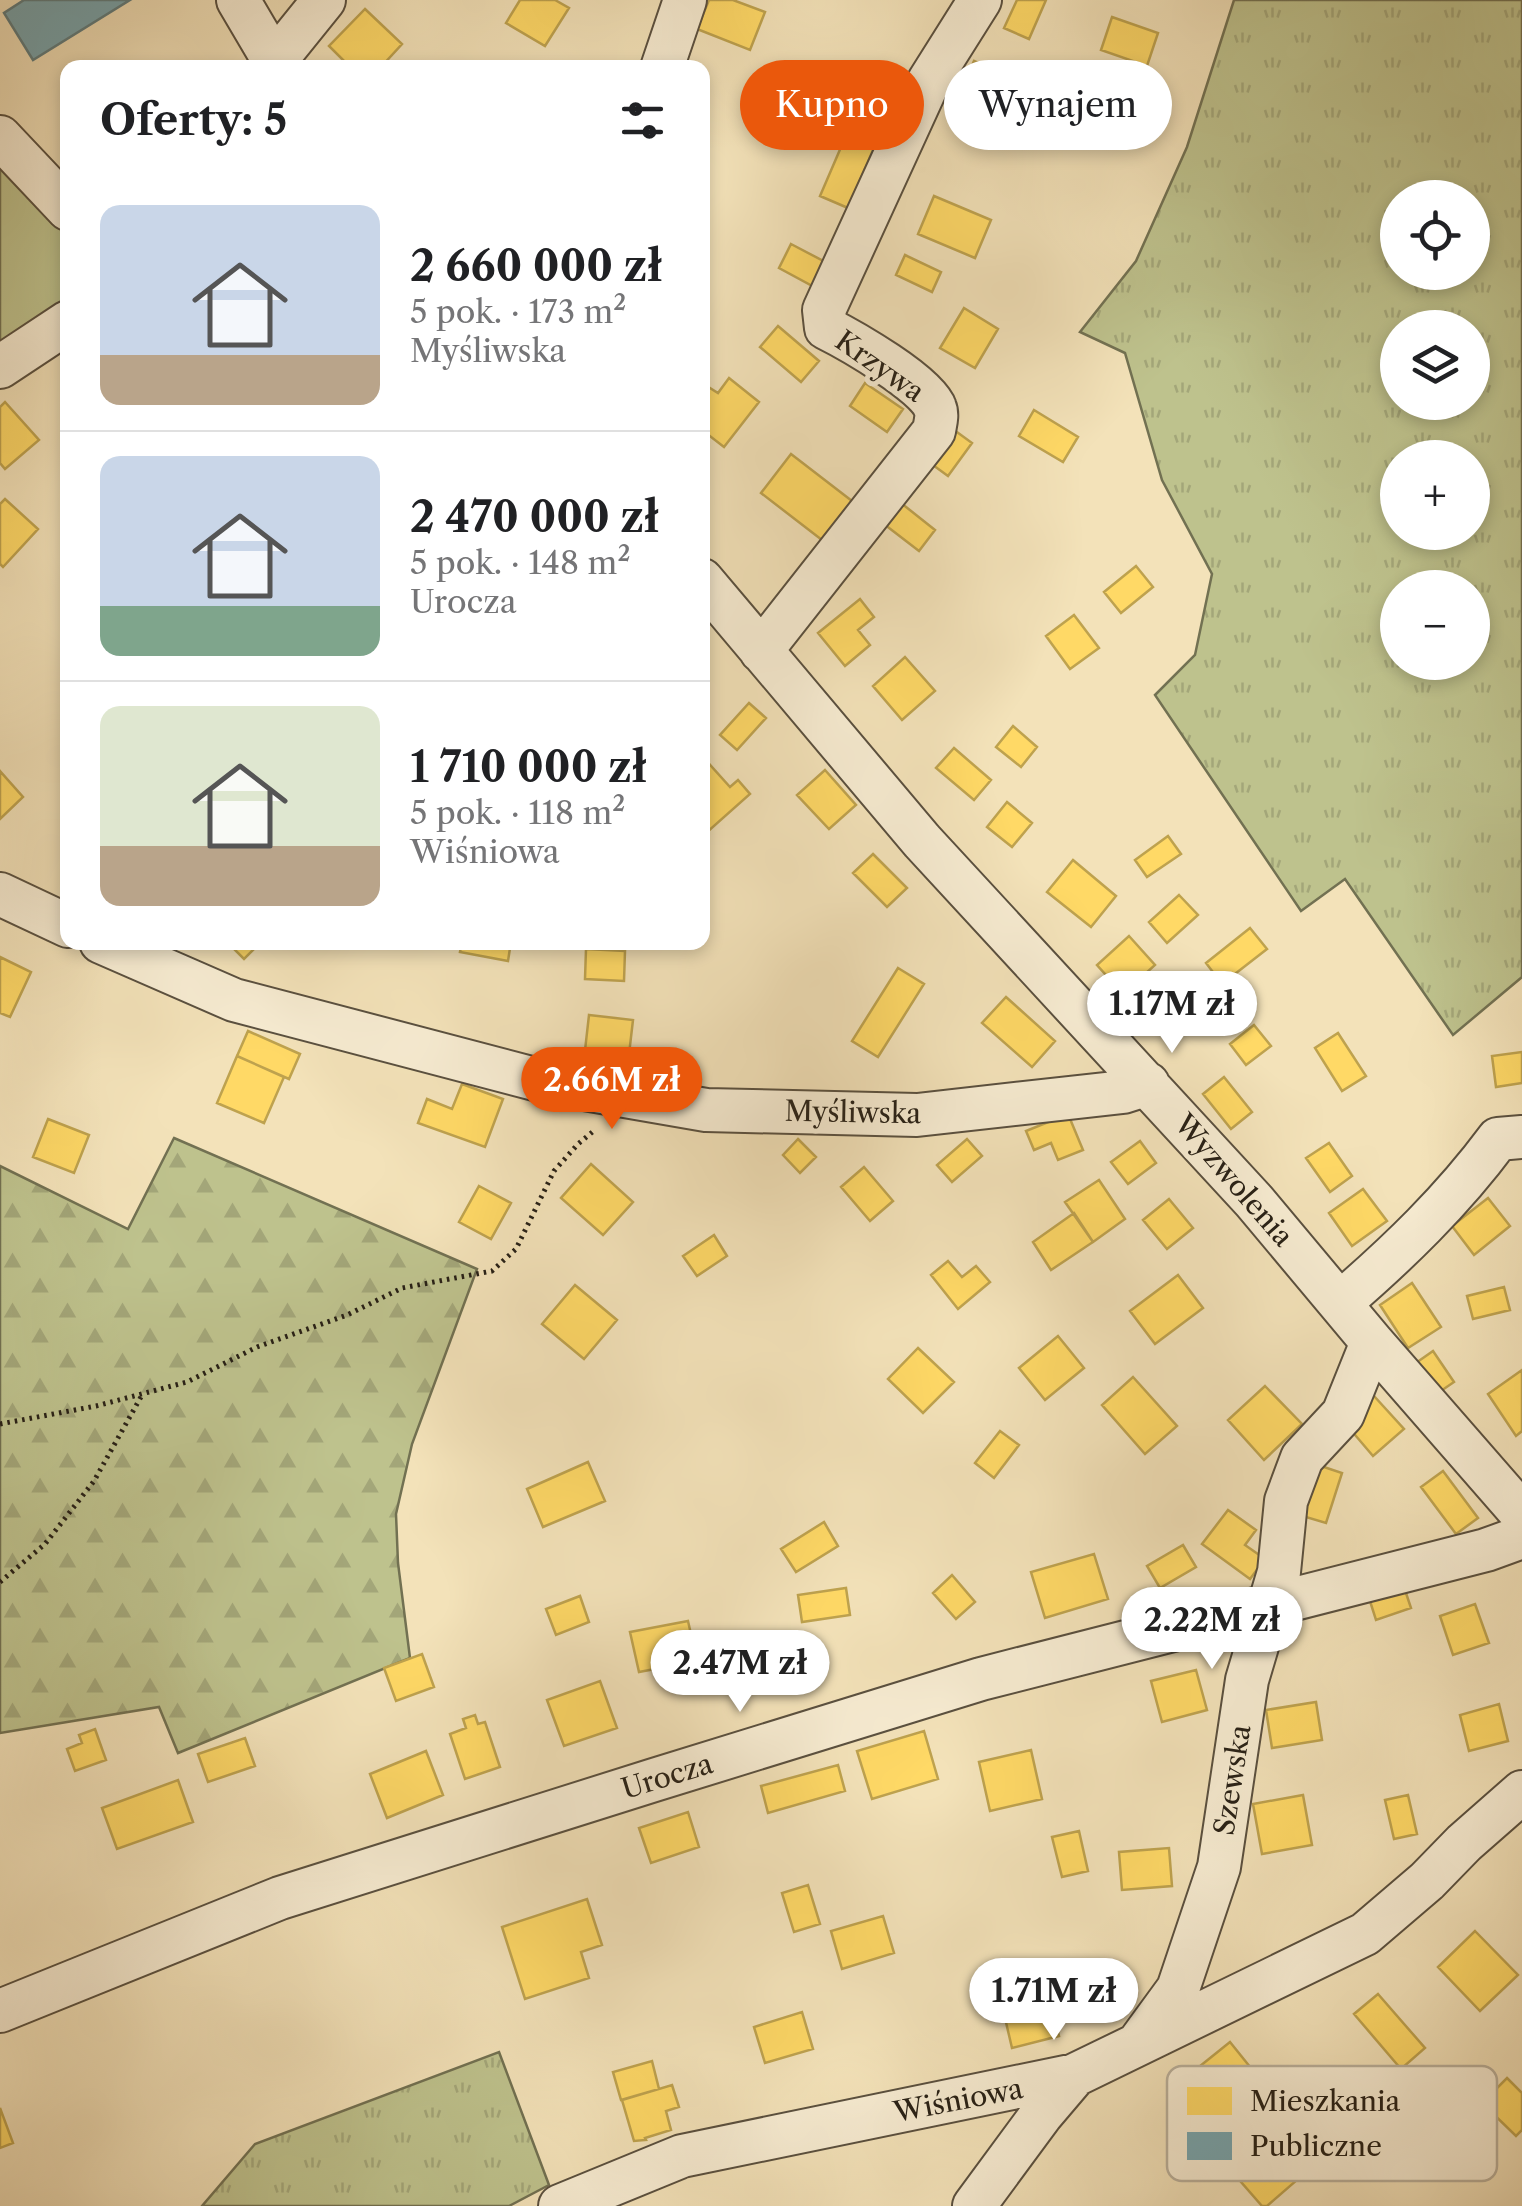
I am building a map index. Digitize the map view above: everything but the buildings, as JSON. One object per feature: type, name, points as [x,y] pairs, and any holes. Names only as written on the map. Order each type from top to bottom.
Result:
[{"type":"street","points":[[238,0],[274,60]]},
{"type":"street","points":[[279,60],[324,0]]},
{"type":"street","points":[[665,60],[685,0]]},
{"type":"street","name":"Krzywa","points":[[761,651],[934,431],[936,408],[929,397],[894,369],[826,328],[824,310],[929,81],[980,0]]},
{"type":"street","points":[[0,136],[60,200]]},
{"type":"street","points":[[0,367],[60,327]]},
{"type":"street","name":"Wyzwolenia","points":[[710,590],[922,841],[1254,1201],[1522,1514]]},
{"type":"street","points":[[0,894],[60,922]]},
{"type":"street","name":"Myśliwska","points":[[119,950],[234,1000],[550,1083],[706,1110],[917,1115],[1124,1092],[1148,1084]]},
{"type":"street","points":[[1340,1303],[1411,1240],[1498,1140],[1522,1137]]},
{"type":"street","name":"Szewska","points":[[1136,2046],[1178,1989],[1219,1867],[1247,1680],[1279,1572],[1286,1501],[1302,1458],[1343,1414],[1372,1342]]},
{"type":"street","name":"Urocza","points":[[0,2011],[298,1892],[981,1679],[1486,1550],[1522,1537]]},
{"type":"street","name":"Wiśniowa","points":[[560,2206],[682,2156],[1075,2075],[1366,1934],[1522,1792]]},
{"type":"street","points":[[974,2206],[1075,2075]]},
{"type":"path","points":[[0,1424],[96,1406],[186,1382],[257,1347],[348,1316],[402,1288],[492,1271],[516,1249],[554,1171],[578,1144],[632,1098]]},
{"type":"path","points":[[0,1582],[44,1544],[94,1481],[143,1394]]},
{"type":"green space","points":[[1234,0],[1522,0],[1522,977],[1453,1035],[1345,879],[1301,911],[1155,695],[1195,655],[1212,574],[1162,480],[1125,353],[1080,332],[1136,261],[1187,147]]},
{"type":"green space","points":[[0,138],[60,216],[60,310],[0,348]]},
{"type":"green space","points":[[174,1138],[477,1269],[412,1444],[396,1514],[410,1658],[178,1753],[159,1707],[0,1733],[0,1166],[128,1229]]},
{"type":"green space","points":[[499,2052],[549,2185],[509,2206],[202,2206],[255,2144]]}]
